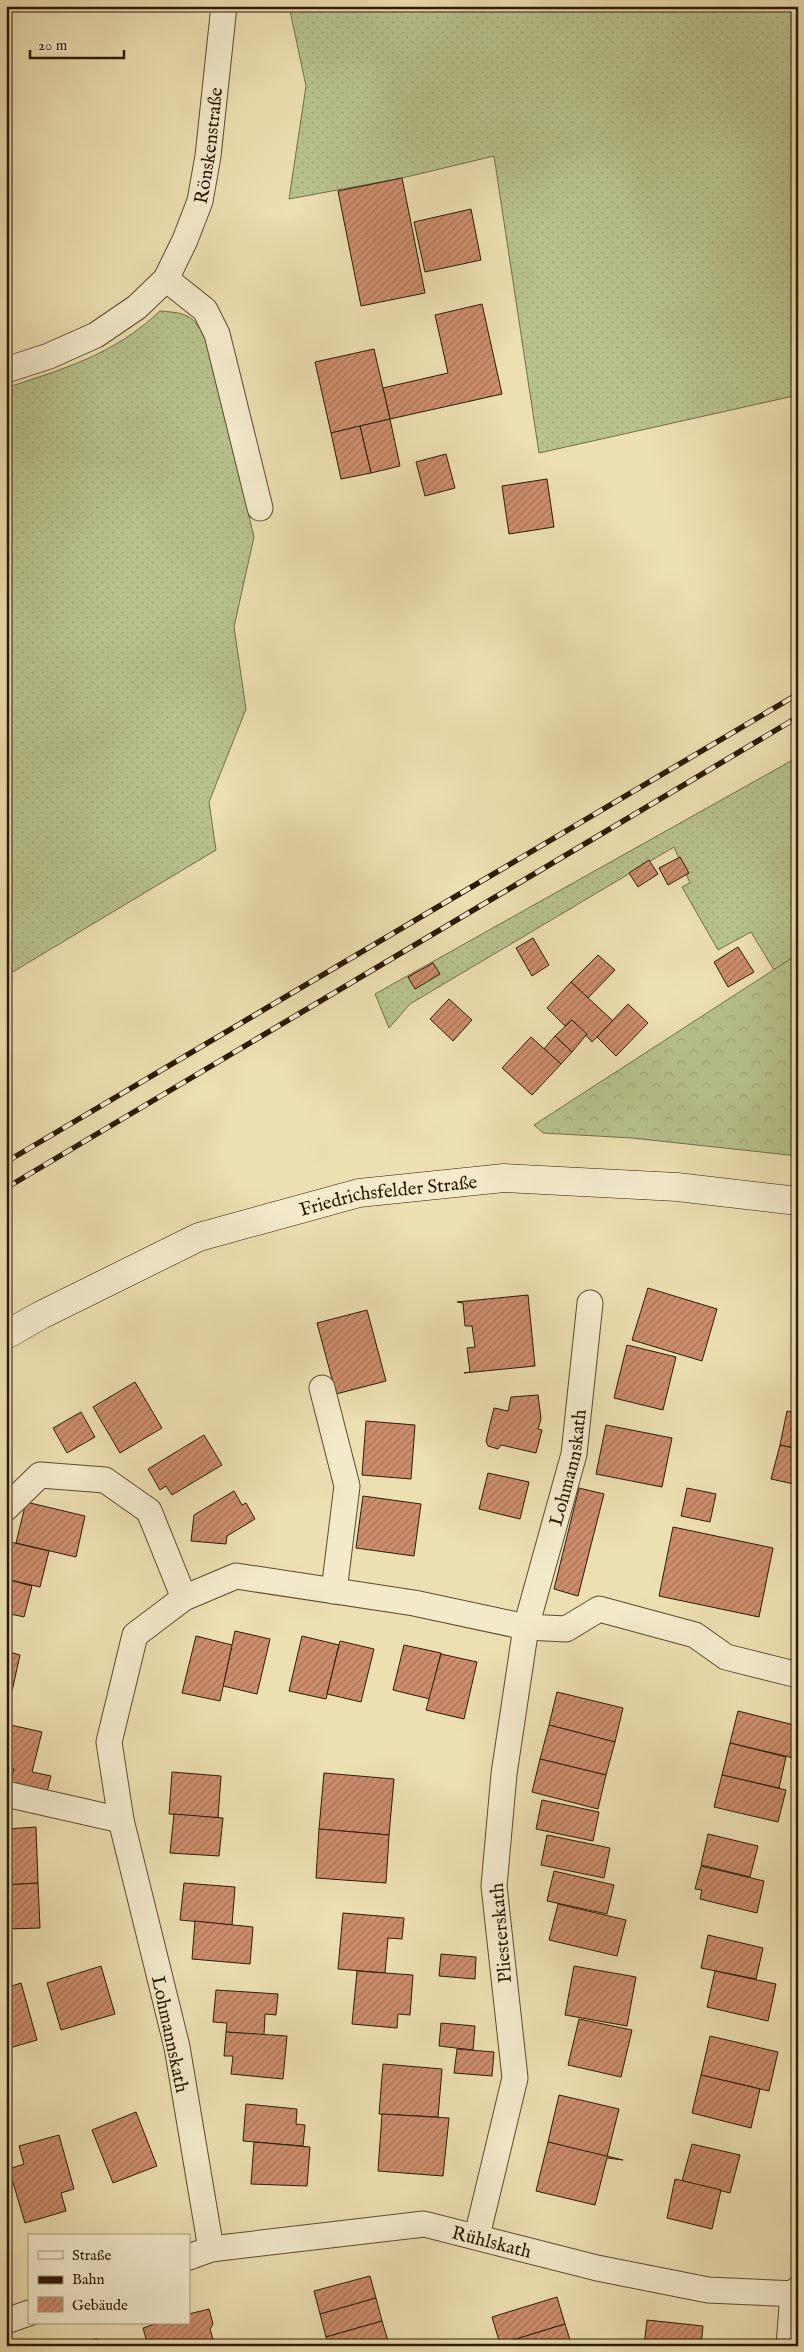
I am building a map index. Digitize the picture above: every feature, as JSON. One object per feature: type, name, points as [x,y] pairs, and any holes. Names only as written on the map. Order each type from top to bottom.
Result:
[{"type":"main road","name":"Friedrichsfelder Straße","points":[[6,1335],[41,1315],[199,1237],[359,1193],[504,1178],[677,1187],[798,1201]]},
{"type":"street","name":"Rönskenstraße","points":[[6,370],[49,356],[96,335],[136,306],[166,279],[185,240],[200,200],[208,156],[224,6]]},
{"type":"street","points":[[166,279],[205,310],[217,334],[260,508]]},
{"type":"street","name":"Lohmannskath","points":[[526,1627],[574,1454],[590,1303]]},
{"type":"street","points":[[322,1388],[347,1486],[334,1591]]},
{"type":"street","points":[[6,1508],[40,1476],[105,1480],[149,1511],[184,1598]]},
{"type":"street","name":"Lohmannskath","points":[[200,2253],[177,2048],[121,1820],[109,1742],[135,1635],[184,1598],[236,1576],[414,1603],[526,1627],[566,1629],[599,1609],[695,1635],[726,1658],[798,1675]]},
{"type":"street","name":"Pliesterskath","points":[[477,2236],[515,2078],[494,1886],[504,1774],[526,1627]]},
{"type":"street","points":[[6,1794],[121,1820]]},
{"type":"street","name":"Rühlskath","points":[[200,2253],[424,2224],[597,2268],[708,2290],[796,2292]]},
{"type":"street","points":[[789,2346],[796,2292]]},
{"type":"street","points":[[6,2321],[28,2313]]},
{"type":"green space","points":[[289,6],[798,6],[798,395],[539,453],[494,156],[402,178],[289,199],[306,86]]},
{"type":"green space","points":[[160,311],[178,313],[189,317],[198,326],[207,341],[254,537],[234,627],[246,709],[209,802],[216,850],[6,976],[6,388],[49,374],[106,349],[125,339]]},
{"type":"green space","points":[[798,757],[798,954],[774,970],[751,932],[718,950],[682,887],[690,883],[674,847],[410,1004],[389,1028],[375,994]]},
{"type":"green space","points":[[798,954],[798,1156],[632,1138],[543,1133],[534,1125]]},
{"type":"building","points":[[402,178],[425,293],[361,306],[338,191]]},
{"type":"building","points":[[471,209],[481,260],[425,272],[414,222]]},
{"type":"building","points":[[482,304],[502,394],[390,419],[383,388],[448,373],[435,315]]},
{"type":"building","points":[[374,349],[390,419],[331,433],[315,362]]},
{"type":"building","points":[[390,419],[400,466],[371,473],[360,426]]},
{"type":"building","points":[[360,426],[371,473],[341,479],[331,433]]},
{"type":"building","points":[[446,454],[455,488],[425,496],[416,462]]},
{"type":"building","points":[[547,479],[554,527],[509,534],[502,486]]},
{"type":"building","points":[[680,857],[689,873],[668,885],[659,868]]},
{"type":"building","points":[[649,860],[658,874],[638,887],[629,873]]},
{"type":"building","points":[[533,938],[549,965],[532,976],[516,948]]},
{"type":"building","points":[[738,947],[754,972],[728,987],[714,962]]},
{"type":"building","points":[[598,955],[615,970],[588,998],[571,982]]},
{"type":"building","points":[[433,963],[440,974],[415,989],[408,977]]},
{"type":"building","points":[[571,982],[613,1021],[592,1042],[572,1020],[565,1026],[547,1008]]},
{"type":"building","points":[[449,999],[472,1020],[453,1041],[430,1019]]},
{"type":"building","points":[[628,1004],[648,1023],[616,1056],[597,1037]]},
{"type":"building","points":[[572,1020],[587,1034],[572,1052],[555,1036]]},
{"type":"building","points":[[555,1036],[572,1052],[561,1064],[544,1049]]},
{"type":"building","points":[[531,1037],[561,1064],[532,1095],[502,1068]]},
{"type":"building","points":[[648,1288],[717,1309],[702,1361],[632,1340]]},
{"type":"building","points":[[528,1295],[535,1366],[464,1373],[470,1372],[467,1348],[475,1347],[472,1326],[465,1326],[463,1303],[457,1302]]},
{"type":"building","points":[[367,1310],[386,1381],[336,1394],[317,1323]]},
{"type":"building","points":[[627,1345],[676,1357],[663,1410],[614,1398]]},
{"type":"building","points":[[135,1382],[162,1428],[120,1453],[93,1407]]},
{"type":"building","points":[[538,1395],[541,1419],[538,1429],[542,1430],[536,1453],[501,1445],[498,1449],[488,1446],[486,1441],[494,1408],[508,1411],[511,1397]]},
{"type":"building","points":[[787,1411],[798,1413],[798,1449],[780,1445]]},
{"type":"building","points":[[81,1412],[95,1437],[67,1453],[53,1428]]},
{"type":"building","points":[[366,1421],[415,1425],[411,1479],[362,1475]]},
{"type":"building","points":[[606,1425],[672,1438],[662,1487],[596,1474]]},
{"type":"building","points":[[204,1435],[222,1465],[172,1495],[166,1486],[160,1490],[148,1469]]},
{"type":"building","points":[[780,1445],[798,1449],[798,1485],[771,1479]]},
{"type":"building","points":[[488,1473],[529,1482],[520,1519],[479,1509]]},
{"type":"building","points":[[579,1488],[604,1494],[578,1596],[554,1589]]},
{"type":"building","points":[[687,1488],[716,1494],[710,1522],[681,1516]]},
{"type":"building","points":[[234,1491],[242,1505],[246,1503],[255,1519],[227,1536],[226,1544],[191,1541],[194,1515]]},
{"type":"building","points":[[363,1496],[421,1504],[414,1556],[356,1548]]},
{"type":"building","points":[[26,1502],[85,1516],[76,1557],[16,1543]]},
{"type":"building","points":[[798,1510],[798,1537],[792,1536]]},
{"type":"building","points":[[673,1527],[773,1548],[759,1617],[659,1596]]},
{"type":"building","points":[[6,1541],[49,1551],[40,1587],[6,1579]]},
{"type":"building","points":[[6,1579],[32,1586],[24,1617],[6,1613]]},
{"type":"building","points":[[6,1613],[10,1614],[6,1634]]},
{"type":"building","points":[[235,1631],[270,1639],[257,1694],[223,1686]]},
{"type":"building","points":[[196,1636],[232,1645],[220,1701],[182,1693]]},
{"type":"building","points":[[302,1636],[339,1645],[326,1699],[289,1691]]},
{"type":"building","points":[[340,1641],[374,1649],[361,1702],[327,1694]]},
{"type":"building","points":[[404,1645],[441,1653],[430,1699],[393,1690]]},
{"type":"building","points":[[6,1651],[20,1655],[12,1691],[6,1690]]},
{"type":"building","points":[[441,1654],[477,1662],[464,1719],[426,1710]]},
{"type":"building","points":[[6,1690],[10,1691],[6,1708]]},
{"type":"building","points":[[557,1692],[623,1708],[615,1742],[549,1725]]},
{"type":"building","points":[[738,1711],[798,1726],[798,1740],[794,1758],[730,1743]]},
{"type":"building","points":[[6,1724],[42,1732],[32,1772],[51,1776],[46,1796],[9,1787],[14,1769],[6,1768]]},
{"type":"building","points":[[549,1725],[615,1742],[606,1775],[540,1759]]},
{"type":"building","points":[[730,1743],[786,1757],[779,1788],[722,1775]]},
{"type":"building","points":[[540,1759],[606,1775],[598,1809],[532,1792]]},
{"type":"building","points":[[172,1772],[221,1776],[218,1818],[169,1814]]},
{"type":"building","points":[[324,1773],[394,1779],[389,1835],[319,1829]]},
{"type":"building","points":[[722,1775],[786,1790],[778,1822],[714,1807]]},
{"type":"building","points":[[542,1800],[599,1812],[593,1841],[536,1829]]},
{"type":"building","points":[[174,1814],[223,1818],[219,1856],[170,1853]]},
{"type":"building","points":[[36,1827],[38,1883],[6,1885],[6,1829]]},
{"type":"building","points":[[319,1829],[389,1835],[386,1883],[316,1878]]},
{"type":"building","points":[[708,1834],[758,1846],[750,1877],[701,1865]]},
{"type":"building","points":[[547,1835],[610,1848],[604,1878],[541,1865]]},
{"type":"building","points":[[701,1866],[764,1881],[757,1913],[700,1899],[702,1890],[695,1889]]},
{"type":"building","points":[[554,1871],[614,1885],[607,1914],[547,1901]]},
{"type":"building","points":[[38,1883],[40,1928],[6,1929],[6,1885]]},
{"type":"building","points":[[184,1883],[235,1887],[232,1925],[180,1920]]},
{"type":"building","points":[[558,1904],[626,1920],[617,1956],[549,1940]]},
{"type":"building","points":[[343,1913],[404,1918],[402,1939],[388,1938],[385,1973],[338,1969]]},
{"type":"building","points":[[195,1921],[253,1927],[250,1964],[192,1959]]},
{"type":"building","points":[[708,1935],[763,1948],[756,1979],[701,1968]]},
{"type":"building","points":[[441,1954],[476,1957],[475,1979],[439,1976]]},
{"type":"building","points":[[101,1966],[115,2014],[61,2030],[47,1983]]},
{"type":"building","points":[[574,1966],[636,1977],[627,2026],[565,2015]]},
{"type":"building","points":[[357,1971],[413,1975],[410,2015],[398,2014],[397,2028],[352,2024]]},
{"type":"building","points":[[715,1971],[776,1984],[768,2021],[707,2007]]},
{"type":"building","points":[[21,1983],[37,2040],[6,2049],[6,1988]]},
{"type":"building","points":[[216,1990],[278,1994],[276,2015],[265,2014],[264,2035],[226,2032],[227,2023],[213,2022]]},
{"type":"building","points":[[579,2019],[632,2030],[621,2077],[568,2065]]},
{"type":"building","points":[[441,2023],[475,2026],[473,2050],[439,2046]]},
{"type":"building","points":[[226,2032],[287,2036],[283,2079],[231,2074],[233,2056],[224,2056]]},
{"type":"building","points":[[710,2036],[778,2052],[769,2091],[701,2075]]},
{"type":"building","points":[[457,2049],[494,2052],[492,2076],[454,2073]]},
{"type":"building","points":[[383,2064],[442,2069],[438,2117],[379,2114]]},
{"type":"building","points":[[701,2075],[760,2089],[751,2128],[692,2113]]},
{"type":"building","points":[[559,2095],[619,2109],[607,2157],[548,2142]]},
{"type":"building","points":[[246,2104],[297,2109],[296,2124],[305,2125],[303,2146],[243,2141]]},
{"type":"building","points":[[136,2112],[157,2166],[113,2183],[92,2130]]},
{"type":"building","points":[[382,2114],[449,2118],[443,2176],[378,2171]]},
{"type":"building","points":[[59,2135],[74,2189],[61,2193],[66,2211],[25,2223],[9,2169],[24,2164],[19,2146]]},
{"type":"building","points":[[254,2142],[310,2147],[307,2186],[251,2184]]},
{"type":"building","points":[[548,2142],[623,2160],[607,2158],[595,2205],[536,2191]]},
{"type":"building","points":[[692,2144],[740,2155],[730,2193],[682,2181]]},
{"type":"building","points":[[675,2179],[721,2190],[712,2229],[667,2218]]},
{"type":"building","points":[[370,2276],[376,2298],[320,2314],[314,2291]]},
{"type":"building","points":[[557,2297],[565,2324],[500,2344],[492,2317]]},
{"type":"building","points":[[376,2298],[382,2321],[326,2337],[320,2314]]},
{"type":"building","points":[[209,2309],[213,2324],[210,2329],[215,2346],[148,2346],[143,2328],[155,2324],[190,2324],[190,2314]]},
{"type":"building","points":[[647,2320],[703,2326],[701,2346],[644,2346]]},
{"type":"building","points":[[382,2321],[389,2344],[381,2346],[329,2346],[326,2337]]},
{"type":"building","points":[[565,2324],[572,2346],[501,2346],[500,2344]]},
{"type":"building","points":[[97,2339],[99,2346],[75,2346]]},
{"type":"railway","points":[[6,1162],[798,694]]},
{"type":"railway","points":[[6,1188],[798,717]]}]
